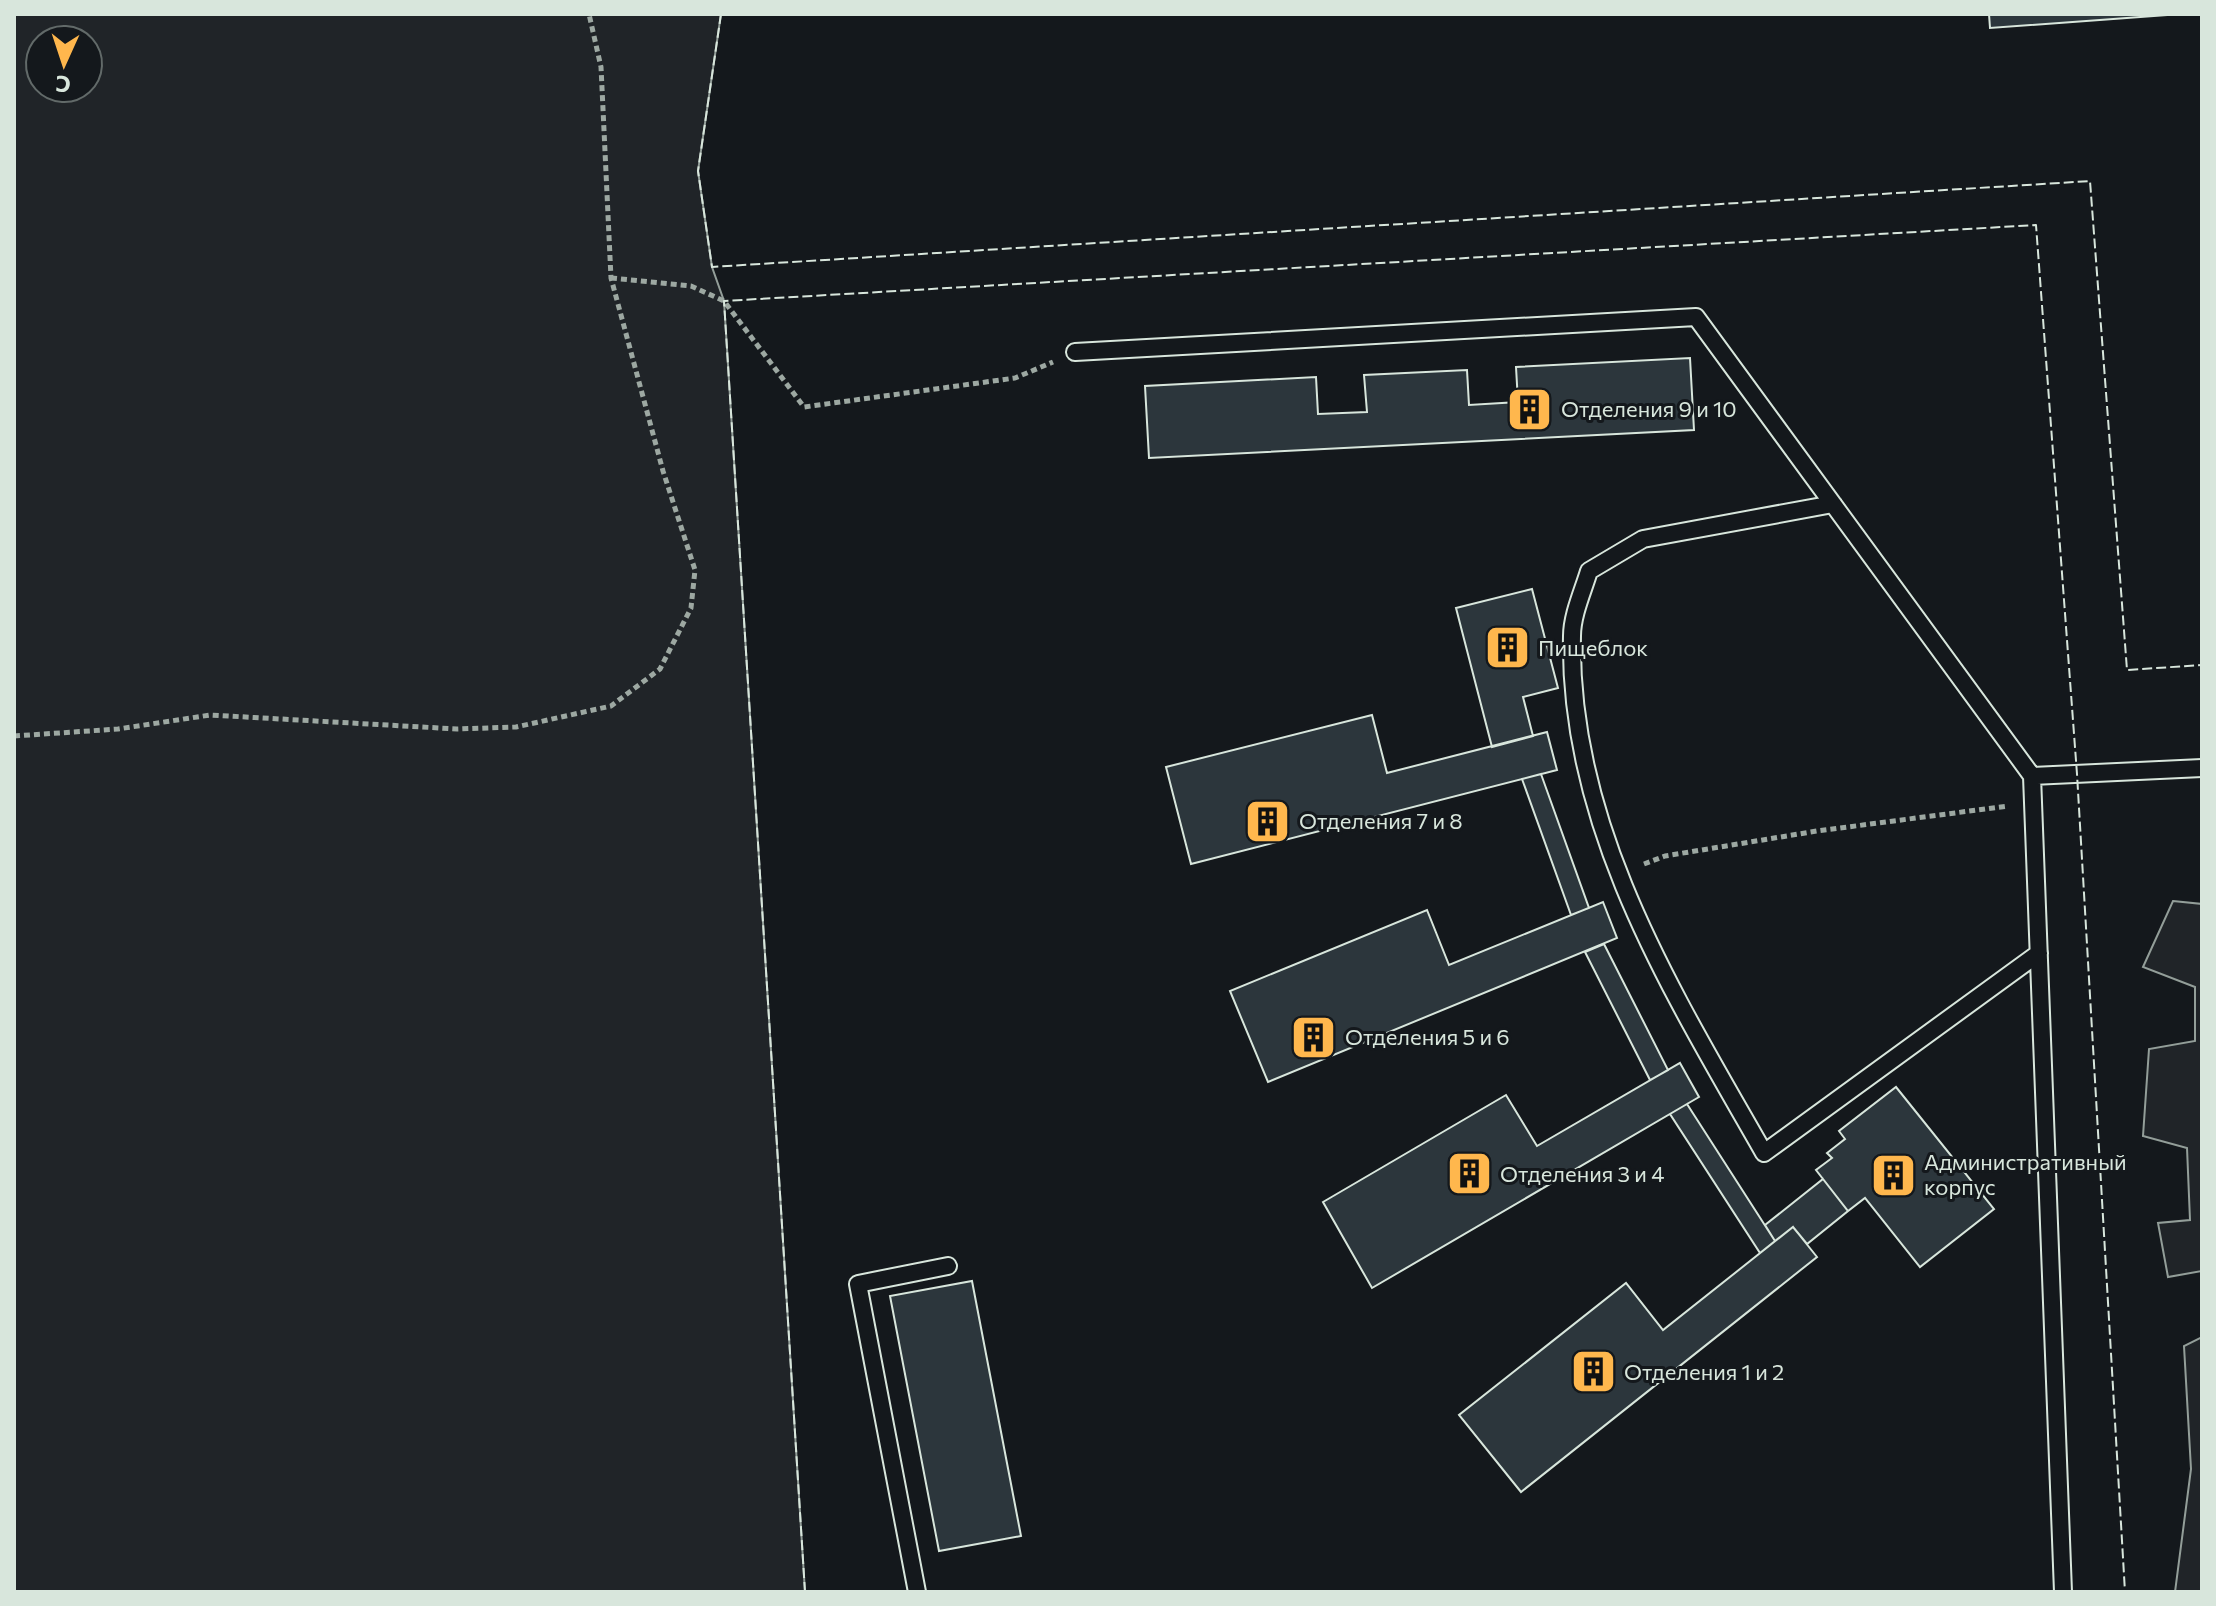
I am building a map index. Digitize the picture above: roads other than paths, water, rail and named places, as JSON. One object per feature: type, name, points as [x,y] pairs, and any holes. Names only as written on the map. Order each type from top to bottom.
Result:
[{"type":"lane","points":[[1075,352],[1696,317],[2032,776],[2063,1592]]},
{"type":"lane","points":[[1833,504],[1643,539],[1589,571],[1572,633],[1580,746],[1617,875],[1673,994],[1764,1153],[2039,953]]},
{"type":"lane","points":[[2032,776],[2202,768]]},
{"type":"lane","points":[[917,1592],[858,1284],[948,1266]]},
{"type":"place","name":"Отделения 9 и 10","points":[[1530,409]]},
{"type":"place","name":"Пищеблок","points":[[1507,648]]},
{"type":"place","name":"Отделения 7 и 8","points":[[1268,821]]},
{"type":"place","name":"Отделения 5 и 6","points":[[1314,1037]]},
{"type":"place","name":"Отделения 3 и 4","points":[[1469,1174]]},
{"type":"place","name":"Административный корпус","points":[[1893,1175]]},
{"type":"place","name":"Отделения 1 и 2","points":[[1593,1372]]}]
